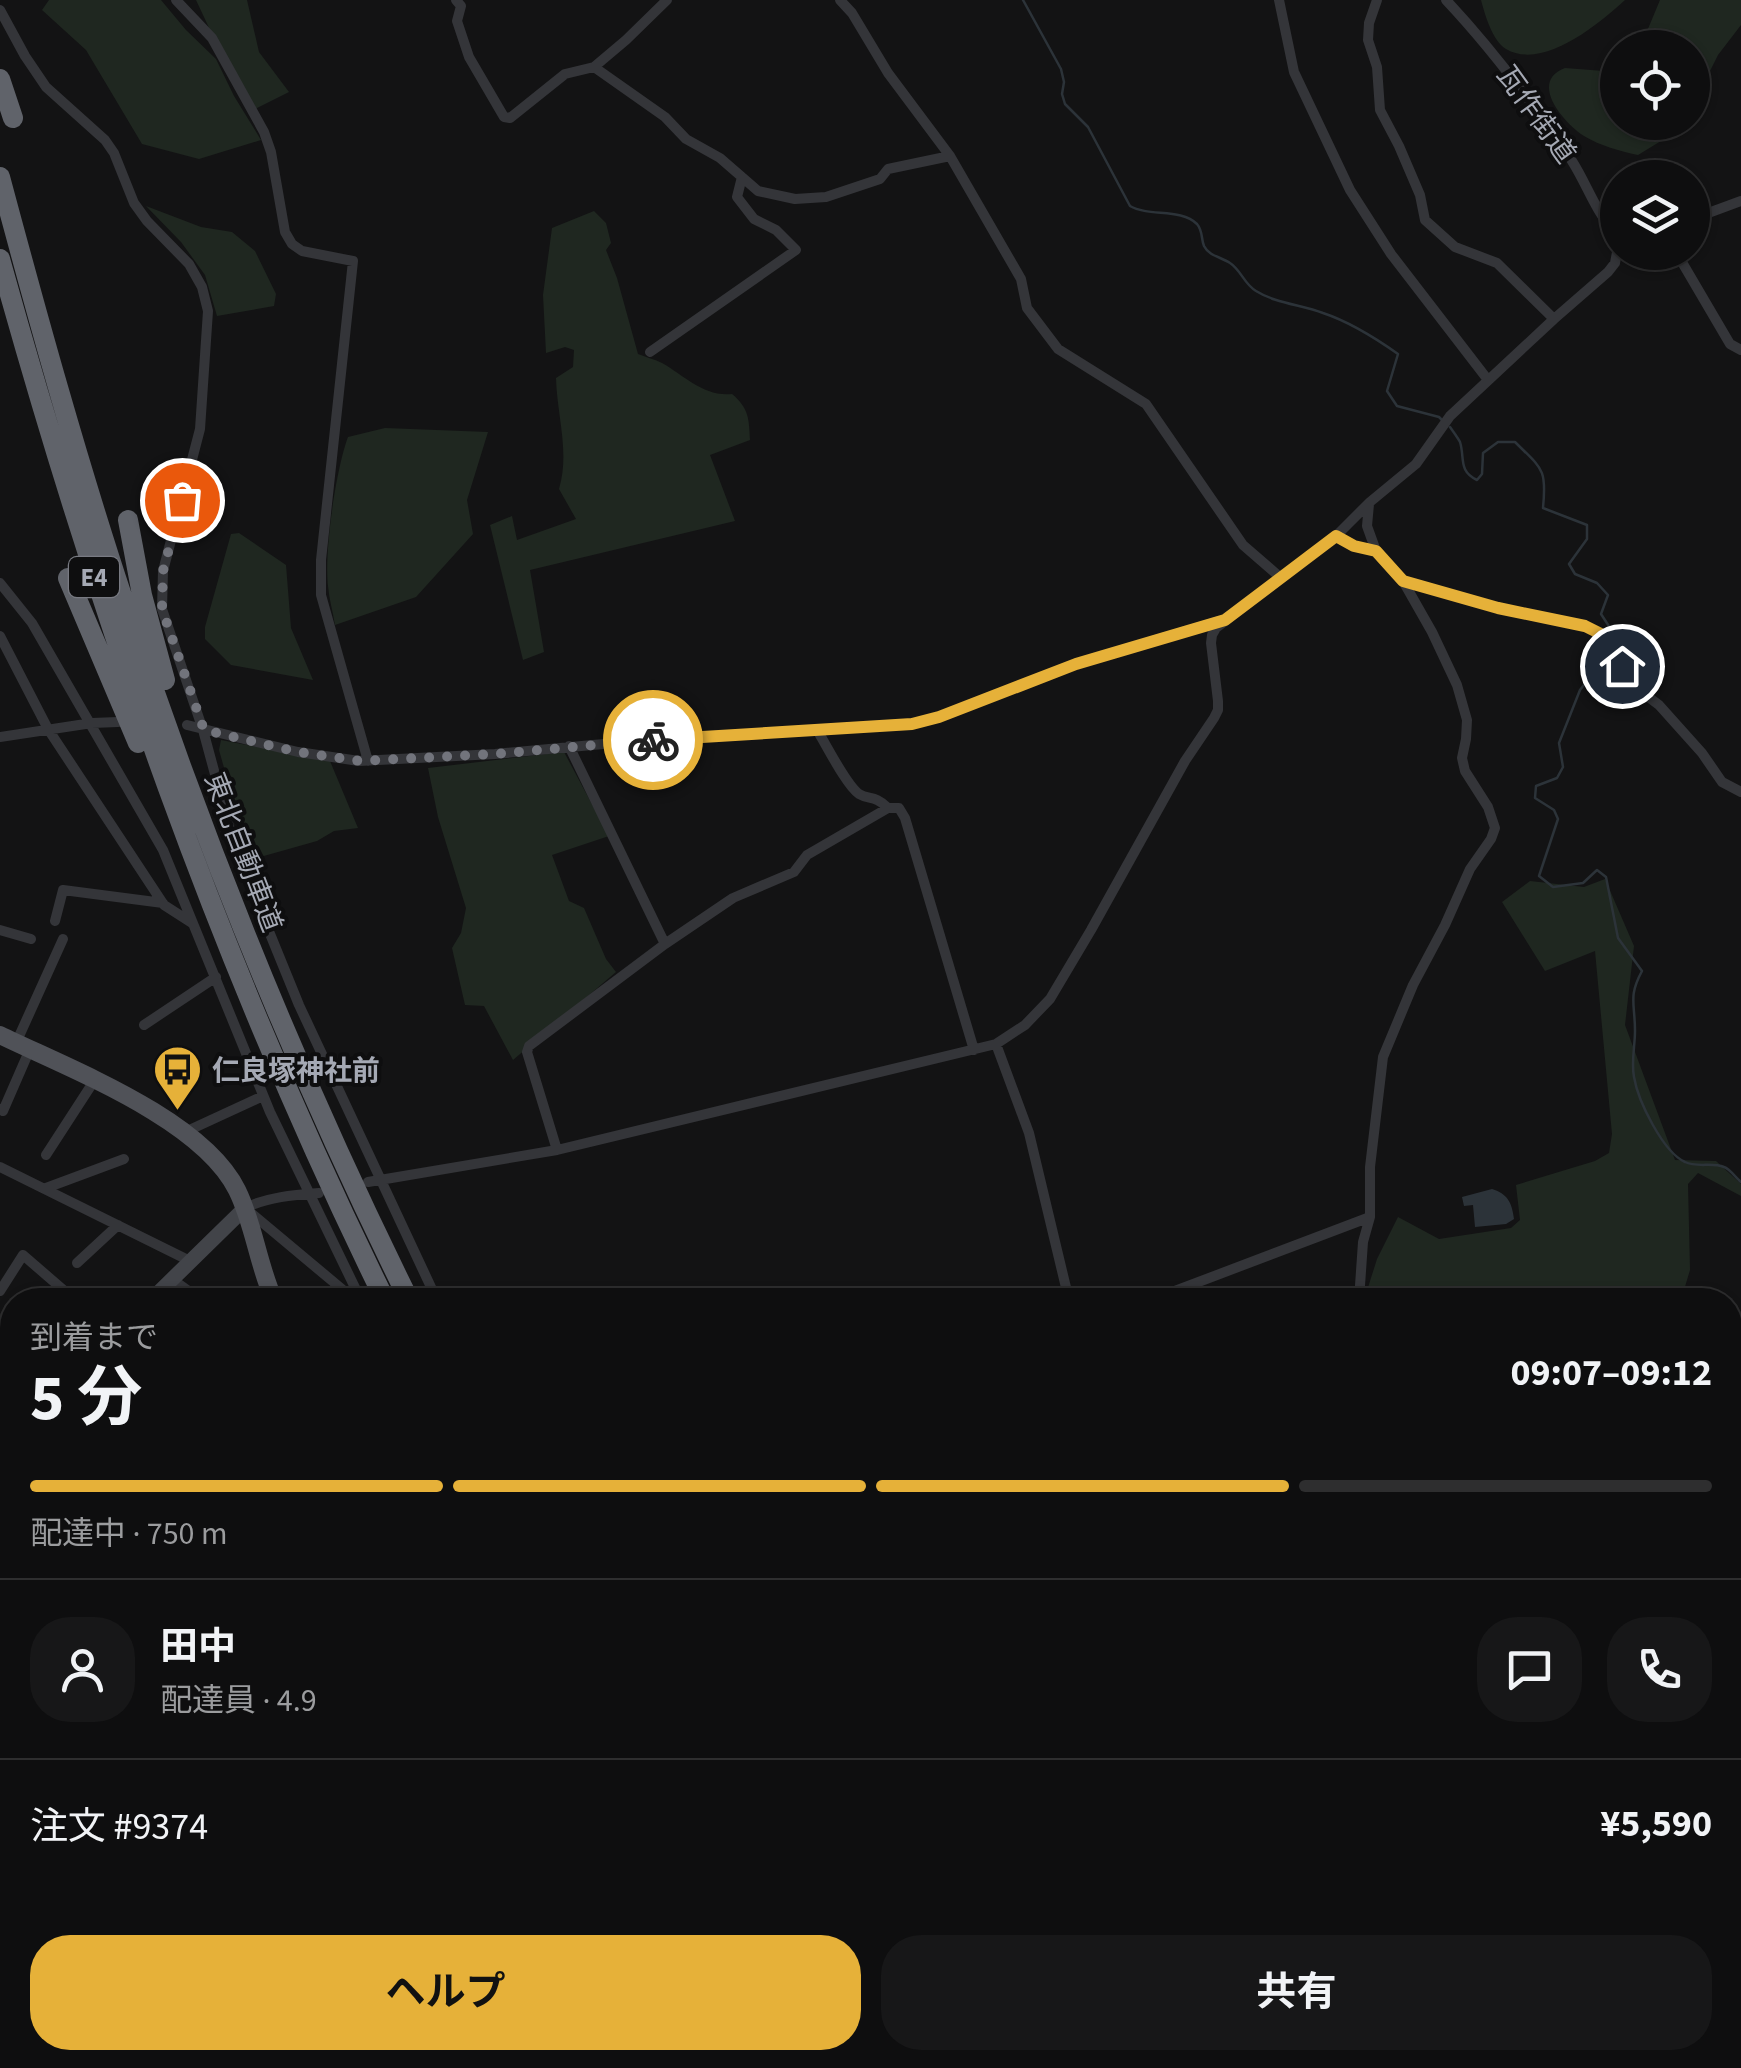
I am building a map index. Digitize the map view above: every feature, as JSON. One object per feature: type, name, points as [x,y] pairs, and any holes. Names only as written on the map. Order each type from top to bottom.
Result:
[{"type":"highway","points":[[0,79],[13,118]]},
{"type":"highway","name":"東北自動車道","points":[[0,177],[105,542],[190,789],[307,1080],[403,1288]]},
{"type":"highway","name":"東北自動車道","points":[[0,258],[62,474],[149,739],[294,1104],[379,1288]]},
{"type":"highway","points":[[128,520],[146,613],[179,728],[190,789]]},
{"type":"highway","points":[[68,578],[163,804],[206,890]]},
{"type":"main road","points":[[15,1042],[160,1116],[212,1154],[239,1193],[269,1288]]},
{"type":"street","points":[[176,0],[212,38],[264,132],[285,232],[292,244],[302,251],[353,261],[320,595],[368,761]]},
{"type":"street","points":[[456,0],[461,6],[458,21],[469,56],[504,117],[510,118],[565,74],[594,66],[667,0]]},
{"type":"street","points":[[840,0],[950,156],[1021,279],[1028,308],[1058,349],[1146,404],[1243,545],[1281,578]]},
{"type":"street","points":[[1279,0],[1294,72],[1350,190],[1391,254],[1488,380]]},
{"type":"street","points":[[1377,0],[1368,40],[1378,67],[1380,110],[1420,195],[1425,220],[1455,247],[1497,264],[1554,319]]},
{"type":"street","name":"瓦作街道","points":[[1446,0],[1544,119],[1582,175],[1600,214]]},
{"type":"street","points":[[0,10],[46,87],[105,140],[134,203],[189,264],[202,287],[208,311],[200,428],[163,571],[162,609],[204,730],[235,848],[374,1181],[431,1288]]},
{"type":"street","points":[[594,66],[686,139],[720,158],[758,191],[795,199],[826,197],[880,178],[888,169],[950,156]]},
{"type":"street","points":[[650,352],[796,250],[776,230],[754,220],[738,197],[742,177]]},
{"type":"street","points":[[1710,212],[1741,201]]},
{"type":"street","points":[[374,1181],[557,1150],[974,1050],[996,1044],[1025,1024],[1050,999],[1185,761],[1214,718],[1218,701],[1212,635],[1225,620],[1336,536],[1416,464],[1450,416],[1610,270]]},
{"type":"street","points":[[1687,270],[1730,344],[1741,350]]},
{"type":"street","points":[[1360,1288],[1384,1057],[1413,985],[1470,869],[1495,828],[1462,758],[1466,720],[1456,685],[1403,581],[1376,551],[1367,526],[1370,502]]},
{"type":"street","points":[[1336,536],[1354,546],[1376,551]]},
{"type":"street","points":[[1403,581],[1498,608],[1585,626],[1601,634],[1613,648],[1631,684],[1660,706],[1722,782],[1741,792]]},
{"type":"street","points":[[0,583],[32,623],[164,850],[263,1096],[313,1193],[353,1288]]},
{"type":"street","points":[[186,725],[298,752],[368,761],[912,724],[1076,664],[1225,620]]},
{"type":"street","points":[[0,636],[48,729],[163,902],[195,925]]},
{"type":"street","points":[[0,737],[118,722]]},
{"type":"street","points":[[817,730],[859,794],[878,798],[888,808]]},
{"type":"street","points":[[569,746],[665,944]]},
{"type":"street","points":[[557,1150],[527,1052],[529,1046],[733,898],[794,872],[807,856],[888,808],[899,808],[905,818],[974,1050]]},
{"type":"street","points":[[55,921],[62,890],[163,902]]},
{"type":"street","points":[[0,930],[32,939]]},
{"type":"street","points":[[0,1110],[3,1111],[15,1042],[64,938]]},
{"type":"street","points":[[144,1025],[216,978]]},
{"type":"street","points":[[996,1044],[1028,1133],[1066,1288]]},
{"type":"street","points":[[46,1155],[94,1081]]},
{"type":"street","points":[[186,1132],[263,1096]]},
{"type":"street","points":[[46,1188],[124,1160]]},
{"type":"street","points":[[0,1167],[190,1261]]},
{"type":"street","points":[[163,1288],[245,1208],[257,1202],[313,1193]]},
{"type":"street","points":[[245,1208],[343,1288]]},
{"type":"street","points":[[1182,1288],[1370,1217]]},
{"type":"street","points":[[77,1263],[118,1225]]},
{"type":"street","points":[[2,1288],[23,1255],[62,1288]]},
{"type":"street","points":[[172,1279],[184,1288]]},
{"type":"shaded area","points":[[49,0],[161,0],[216,59],[261,140],[199,159],[142,144],[86,50],[42,10]]},
{"type":"shaded area","points":[[196,0],[247,0],[259,52],[289,92],[255,109]]},
{"type":"shaded area","points":[[1481,0],[1625,0],[1570,41],[1537,54],[1521,54],[1506,49],[1497,40]]},
{"type":"shaded area","points":[[1660,0],[1741,0],[1741,25],[1710,71],[1710,30],[1648,30]]},
{"type":"shaded area","points":[[1565,68],[1600,71],[1600,140],[1663,140],[1638,155],[1584,136],[1553,102],[1549,92],[1554,74]]},
{"type":"shaded area","points":[[146,206],[201,227],[232,232],[255,251],[276,294],[274,306],[217,316],[205,275],[181,242]]},
{"type":"shaded area","points":[[594,211],[606,223],[611,243],[606,250],[638,354],[662,363],[704,389],[732,394],[747,414],[750,440],[710,455],[735,521],[530,570],[544,652],[523,660],[490,525],[512,516],[517,540],[576,519],[559,489],[563,448],[556,378],[573,367],[574,350],[565,347],[546,353],[543,295],[552,228]]},
{"type":"shaded area","points":[[385,428],[488,432],[467,500],[473,534],[416,597],[335,625],[328,586],[328,553],[339,469],[348,437]]},
{"type":"shaded area","points":[[239,533],[286,565],[291,628],[313,680],[231,665],[205,639],[231,534]]},
{"type":"shaded area","points":[[221,740],[330,761],[358,828],[334,831],[317,841],[250,860],[219,750]]},
{"type":"shaded area","points":[[564,752],[609,836],[552,855],[569,901],[584,908],[606,959],[616,972],[513,1060],[484,1006],[465,1005],[452,948],[461,933],[466,908],[438,817],[428,768]]},
{"type":"shaded area","points":[[1605,879],[1634,946],[1625,1025],[1675,1160],[1716,1161],[1741,1184],[1741,1196],[1698,1173],[1688,1184],[1690,1270],[1685,1288],[1368,1288],[1398,1217],[1439,1239],[1511,1228],[1520,1220],[1516,1185],[1595,1161],[1609,1153],[1612,1134],[1595,951],[1545,971],[1502,902],[1530,881],[1584,887]]},
{"type":"shaded area","points":[[1492,1189],[1508,1200],[1514,1219],[1506,1224],[1475,1227],[1473,1205],[1464,1206],[1462,1197]]},
{"type":"waterway","points":[[1023,0],[1061,69],[1065,104],[1088,127],[1130,206],[1190,219],[1199,227],[1206,249],[1234,266],[1256,291],[1333,317],[1362,330],[1398,354],[1387,391],[1397,406],[1439,417],[1444,422]]},
{"type":"waterway","points":[[1450,427],[1460,442],[1465,468],[1471,476],[1477,480],[1482,474],[1483,453],[1498,442],[1515,442],[1541,470],[1543,508],[1587,525],[1587,539],[1569,564],[1575,574],[1597,583],[1608,595],[1601,614],[1624,659]]},
{"type":"waterway","points":[[1618,664],[1605,676],[1590,677],[1580,690],[1559,743],[1563,767],[1557,778],[1536,786],[1535,798],[1554,810],[1558,819],[1539,876],[1553,887],[1583,883],[1597,870],[1606,877],[1618,938],[1642,971],[1634,994],[1633,1066],[1646,1112],[1668,1148],[1685,1162],[1724,1167],[1741,1182]]},
{"type":"way so far","points":[[182,500],[163,571],[162,609],[204,730],[298,752],[360,761],[653,740]]},
{"type":"place","name":"仁良塚神社前","points":[[177,1112]]},
{"type":"route","points":[[653,740],[912,724],[939,717],[1076,664],[1225,620],[1336,536],[1354,546],[1376,551],[1403,581],[1498,608],[1585,626],[1601,634],[1622,666]]}]
